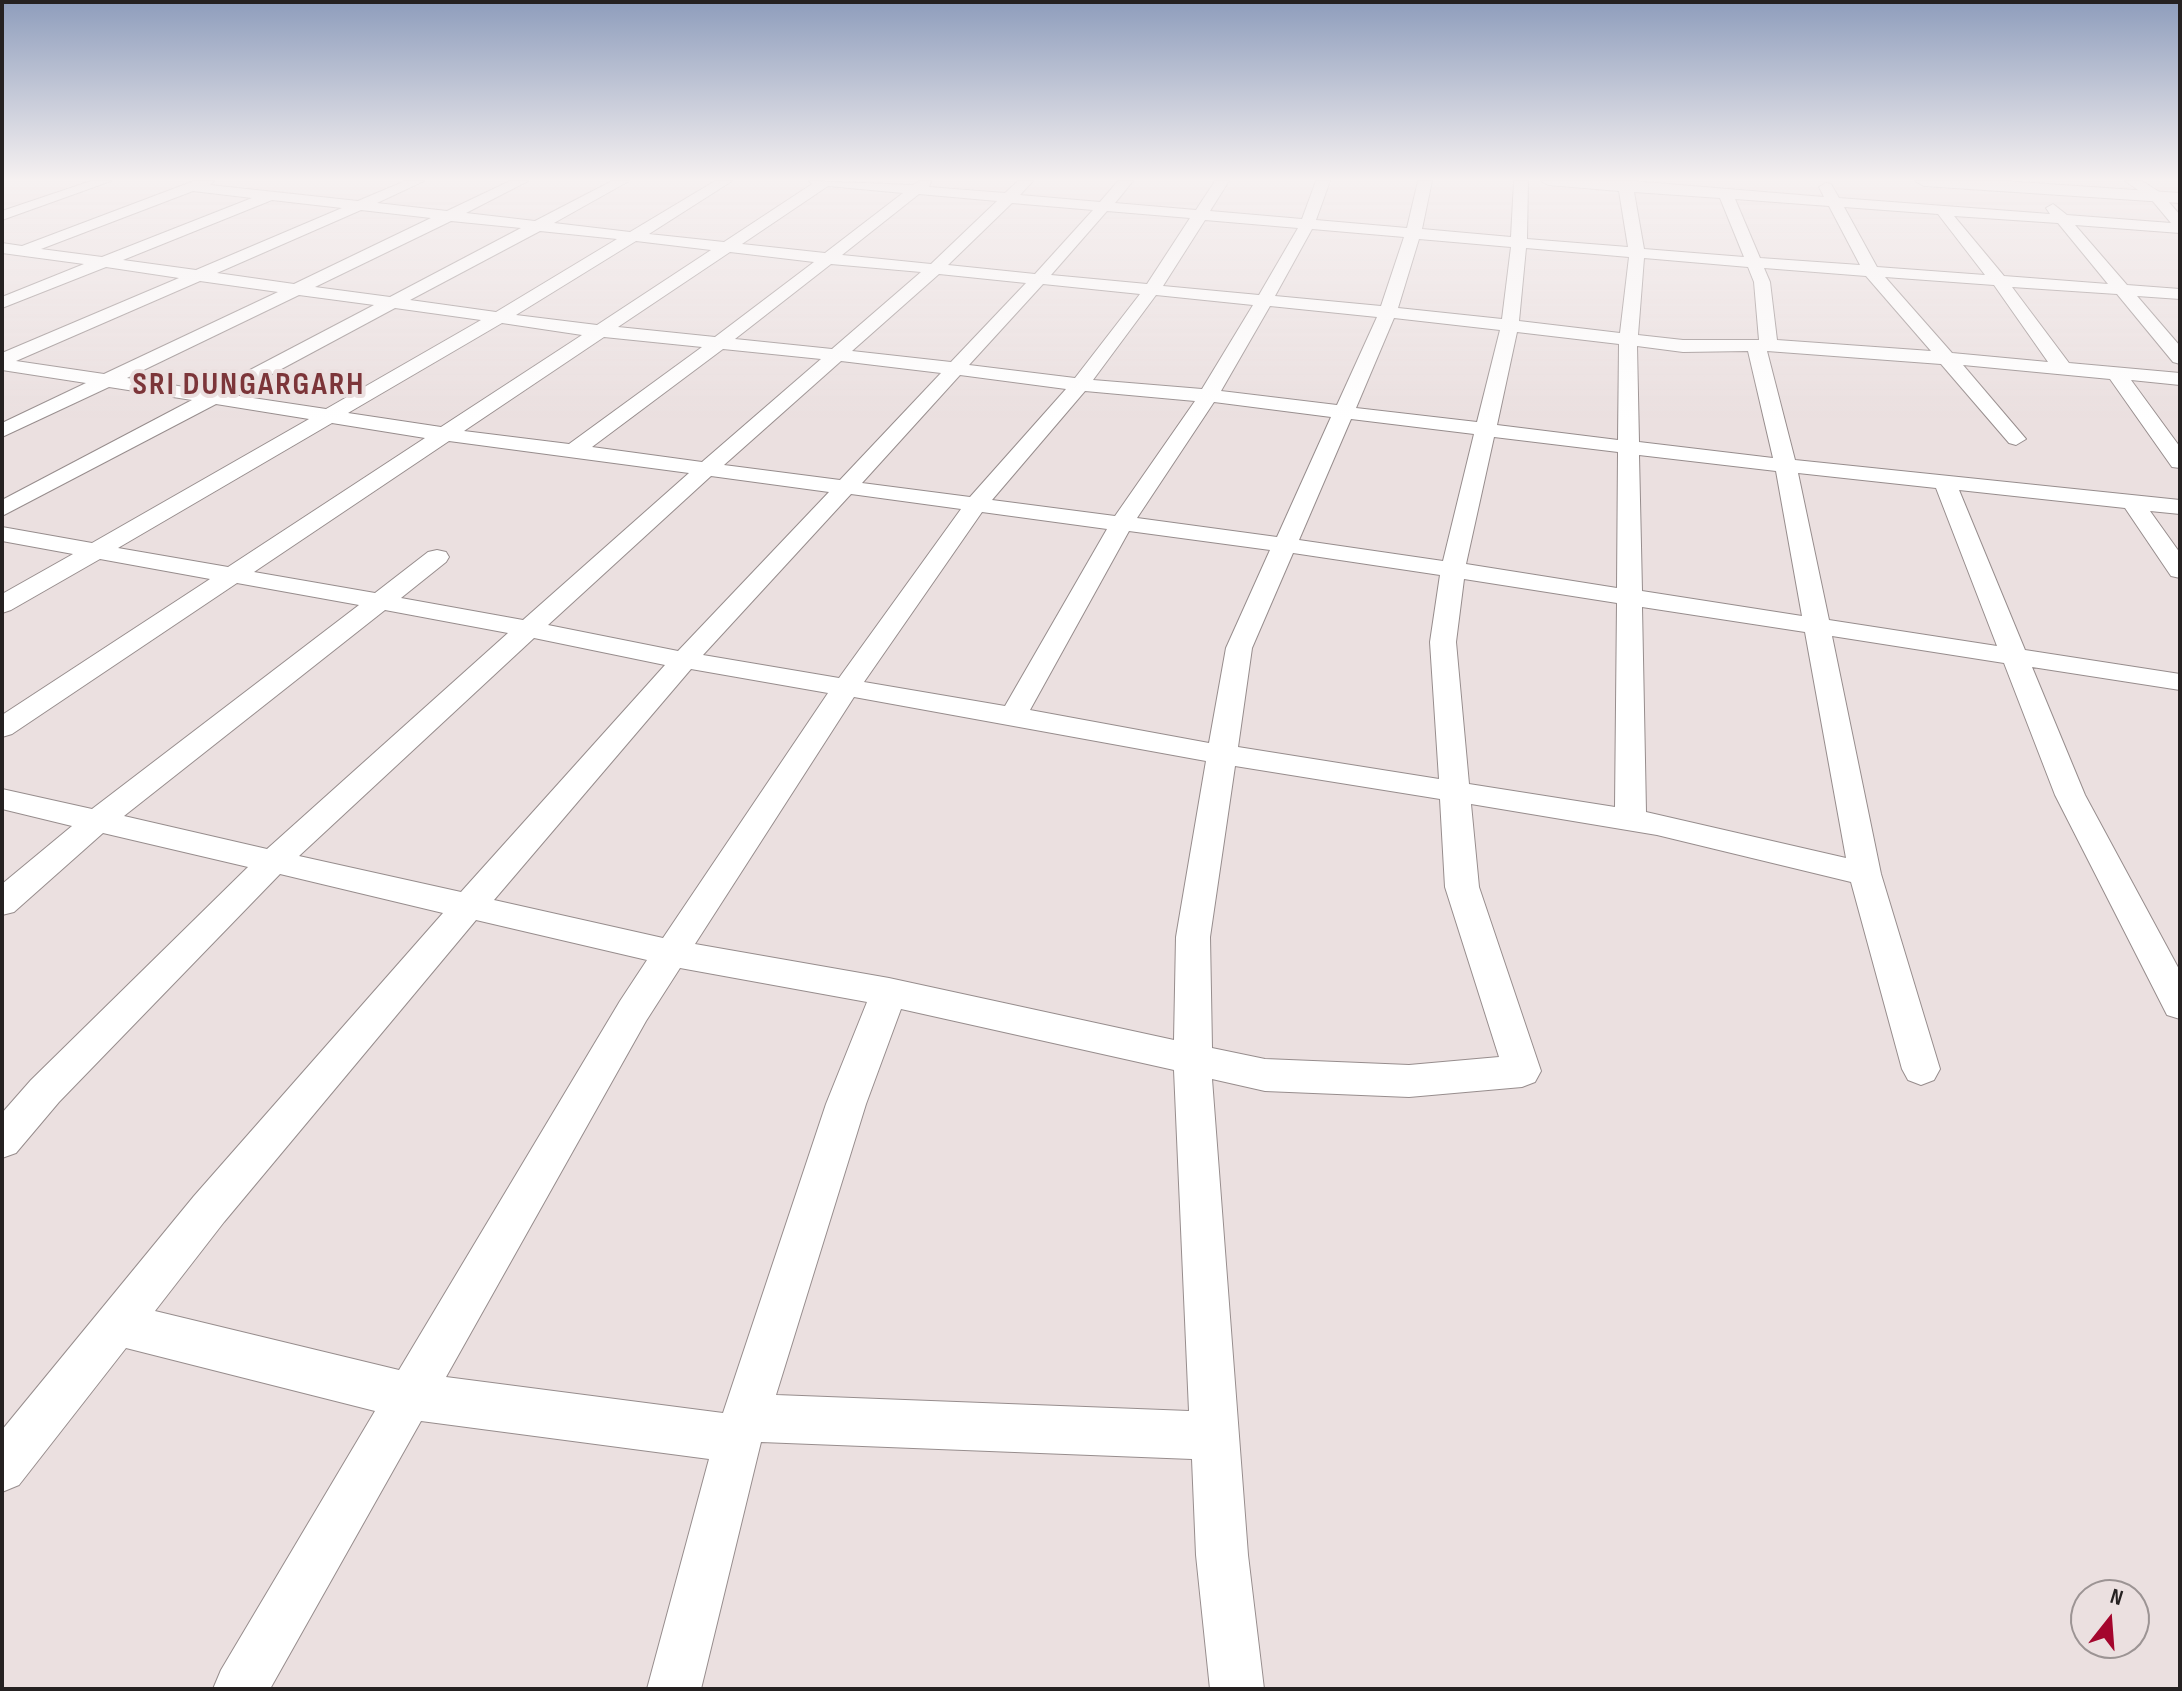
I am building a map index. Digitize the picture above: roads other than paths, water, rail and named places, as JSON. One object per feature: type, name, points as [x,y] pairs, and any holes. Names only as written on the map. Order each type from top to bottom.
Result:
[{"type":"street","points":[[95,260],[604,331],[837,355],[1080,385],[1208,396],[1786,466],[2180,507]]},
{"type":"street","points":[[2,362],[235,260]]},
{"type":"street","points":[[2,431],[354,260]]},
{"type":"street","points":[[2,509],[476,260]]},
{"type":"street","points":[[2,605],[593,260]]},
{"type":"street","points":[[2,728],[228,575],[709,260]]},
{"type":"street","points":[[573,451],[827,260]]},
{"type":"street","points":[[847,260],[1388,312],[1683,346],[1762,346],[1943,358],[2180,379]]},
{"type":"street","points":[[2,1141],[45,1091],[274,862],[706,469],[945,260]]},
{"type":"street","points":[[2,1468],[209,1209],[684,660],[1056,260]]},
{"type":"street","points":[[240,1689],[633,1011],[846,687],[976,504],[1080,385],[1172,260]]},
{"type":"street","points":[[1013,716],[1122,523],[1208,396],[1287,260]]},
{"type":"street","points":[[1237,1689],[1222,1555],[1193,1095],[1193,937],[1239,648],[1388,312],[1405,260]]},
{"type":"street","points":[[2,799],[672,953],[889,992],[1265,1075],[1409,1081],[1522,1071],[1462,887],[1443,642],[1453,569],[1510,325],[1517,260]]},
{"type":"street","points":[[1631,820],[1628,340],[1636,260]]},
{"type":"street","points":[[1725,260],[2180,294]]},
{"type":"street","points":[[1866,260],[1872,272],[1943,358],[2016,439]]},
{"type":"street","points":[[1982,260],[2063,369]]},
{"type":"street","points":[[2096,260],[2180,358]]},
{"type":"street","points":[[2,303],[107,261]]},
{"type":"street","points":[[1751,262],[1762,282],[1762,346],[1865,874],[1921,1069]]},
{"type":"street","points":[[2,362],[445,434],[1284,544],[2180,682]]},
{"type":"street","points":[[2116,374],[2180,462]]},
{"type":"street","points":[[1945,483],[2070,795],[2180,1005]]},
{"type":"street","points":[[2133,503],[2180,571]]},
{"type":"street","points":[[2,534],[378,601],[684,660],[1221,754],[1631,820],[1865,874]]},
{"type":"street","points":[[2,903],[97,821],[437,557]]},
{"type":"street","points":[[674,1689],[741,1428],[846,1104],[889,992]]},
{"type":"street","points":[[117,1324],[408,1396],[741,1428],[1214,1436]]},
{"type":"district","name":"SRI DUNGARGARH","points":[[249,386]]}]
